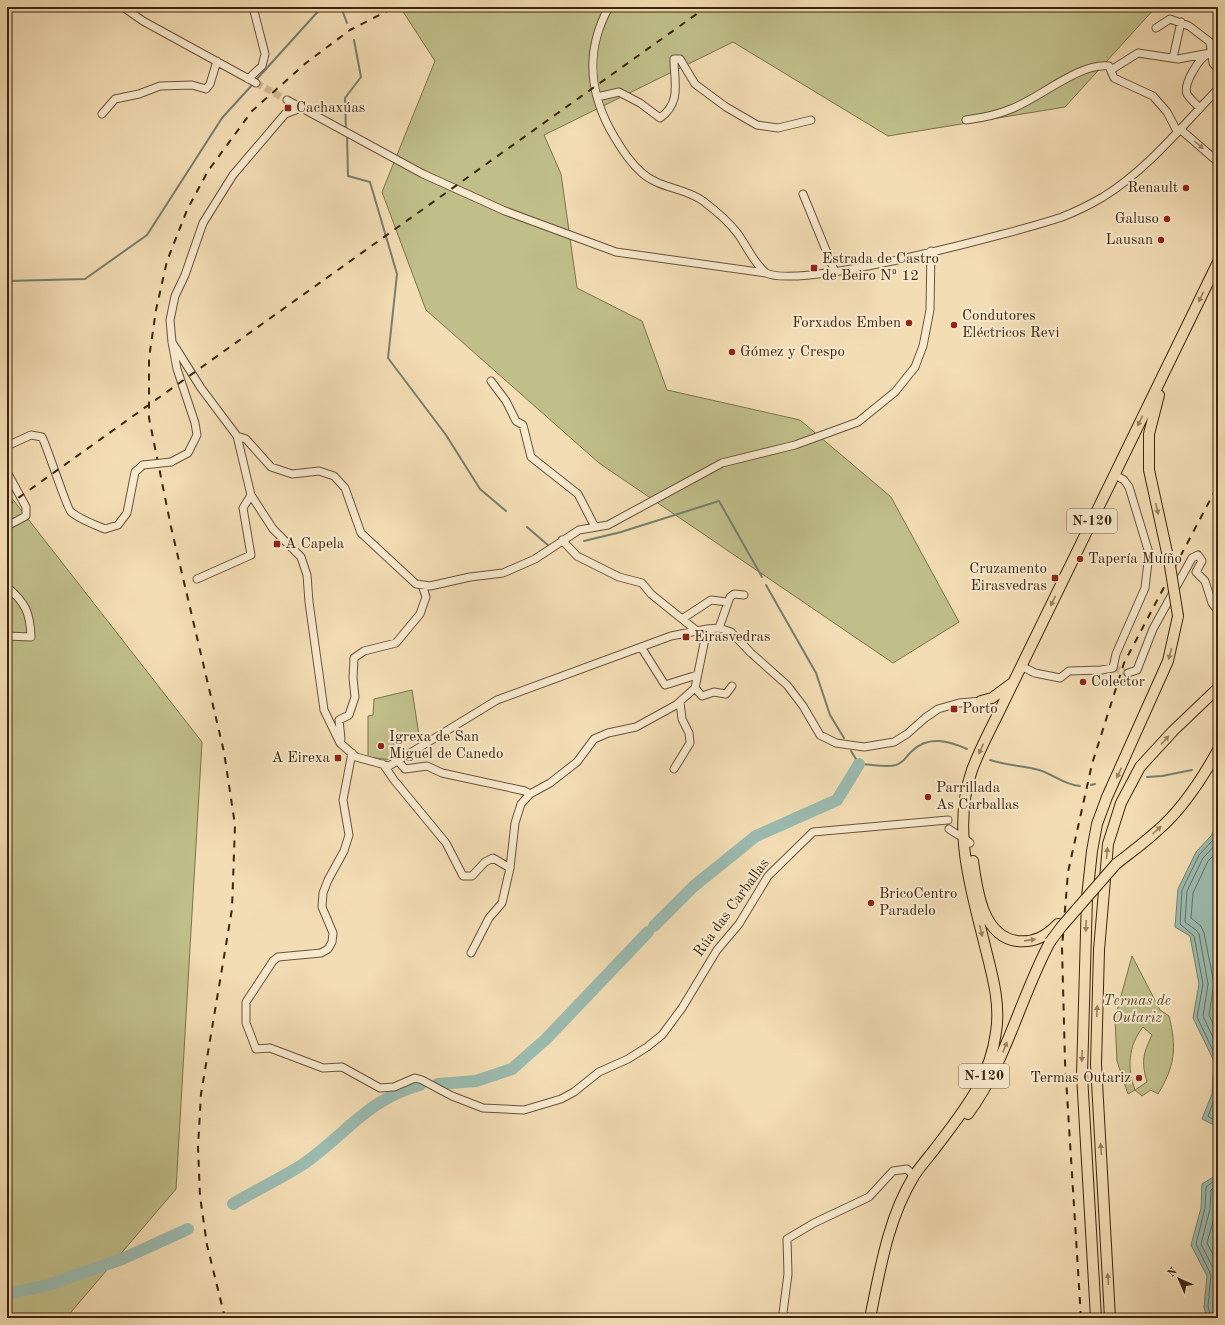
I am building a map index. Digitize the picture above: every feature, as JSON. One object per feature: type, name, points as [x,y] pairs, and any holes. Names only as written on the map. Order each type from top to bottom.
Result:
[{"type":"highway","name":"N-120","points":[[870,1318],[888,1236],[903,1196],[914,1176],[962,1113],[983,1080],[992,1058],[997,1030],[994,984],[969,882],[966,839],[964,810],[972,770],[1013,682],[1218,262]]},
{"type":"highway","points":[[1096,1318],[1082,1075],[1087,897],[1092,851],[1097,824],[1107,797],[1168,661],[1178,616],[1170,566],[1149,470],[1149,434],[1157,400],[1170,360]]},
{"type":"highway","points":[[982,701],[992,698],[1013,682]]},
{"type":"highway","points":[[1110,1318],[1096,1064],[1099,950],[1108,844],[1121,803],[1140,768],[1173,731],[1218,688]]},
{"type":"highway","points":[[982,701],[993,704],[998,714]]},
{"type":"highway","name":"N-120","points":[[966,839],[982,903],[987,918],[996,930],[1008,939],[1027,941],[1044,936],[1058,924],[1085,893],[1116,864],[1158,830],[1177,811],[1192,792],[1218,750]]},
{"type":"highway","name":"N-120","points":[[876,1318],[887,1260],[900,1216],[914,1188],[982,1096],[1000,1061],[1026,991],[1050,942],[1116,864]]},
{"type":"street","points":[[123,7],[143,21],[256,83]]},
{"type":"street","points":[[248,78],[262,66],[265,61],[262,36],[253,7]]},
{"type":"street","points":[[609,7],[599,25],[594,42],[592,71],[593,88],[607,125],[622,149],[640,172],[660,185],[693,195],[703,201],[729,223],[738,234],[754,261],[766,274]]},
{"type":"street","points":[[1156,28],[1170,19],[1189,26],[1210,42],[1210,53],[1213,63],[1218,70]]},
{"type":"street","points":[[1173,58],[1181,22]]},
{"type":"street","points":[[1111,70],[1138,53],[1178,58],[1210,53]]},
{"type":"street","points":[[1200,108],[1188,95],[1188,81],[1200,61],[1204,56],[1210,53]]},
{"type":"street","points":[[597,97],[619,92],[640,103],[660,118],[669,111],[672,104],[676,91],[674,59],[680,59],[696,84],[726,107],[757,125],[778,128],[811,120]]},
{"type":"street","points":[[102,114],[115,99],[139,94],[160,86],[192,85],[206,90],[210,84],[217,61]]},
{"type":"street","points":[[966,120],[1012,109],[1081,71],[1099,64],[1109,66],[1114,78],[1153,96],[1167,112],[1178,130],[1218,162]]},
{"type":"street","points":[[287,100],[423,174],[505,212],[616,252],[775,276],[813,276],[975,242],[1070,213],[1103,197],[1139,170],[1218,89]]},
{"type":"street","points":[[7,446],[31,435],[42,437],[49,451],[70,511],[87,522],[104,529],[118,525],[127,513],[135,472],[142,465],[171,462],[188,453],[197,435],[196,423],[177,369],[172,342],[170,320],[175,296],[185,275],[203,223],[233,175],[285,114],[301,108]]},
{"type":"street","points":[[804,194],[835,272]]},
{"type":"street","points":[[237,436],[246,438],[271,467],[292,474],[320,471],[334,476],[345,488],[361,533],[416,584],[430,586],[470,577],[503,573],[535,559],[579,530],[608,525],[722,463],[795,446],[858,422],[895,392],[915,367],[923,346],[930,310],[931,251]]},
{"type":"street","points":[[172,342],[201,388],[237,436],[251,495],[273,529],[301,557],[307,575],[309,602],[324,710],[341,744],[356,757],[389,766],[497,700],[671,636],[706,629],[719,628],[731,632],[752,654],[787,685],[803,706],[820,735],[836,743],[864,746],[894,742],[907,734],[938,709],[958,704],[982,701]]},
{"type":"street","points":[[491,381],[506,401],[516,420],[523,425],[532,457],[578,494],[595,528]]},
{"type":"street","points":[[7,472],[26,507],[26,516],[7,526]]},
{"type":"street","points":[[1021,666],[1035,673],[1060,678],[1069,671],[1113,668],[1116,654],[1145,588],[1149,553],[1129,486],[1124,480],[1115,475]]},
{"type":"street","points":[[197,579],[251,555],[243,508],[251,495]]},
{"type":"street","points":[[562,540],[577,556],[620,577],[642,583],[651,594],[697,631]]},
{"type":"street","points":[[1128,673],[1137,670],[1153,629],[1192,558],[1198,556],[1202,561],[1196,572],[1205,581],[1212,604],[1218,612]]},
{"type":"street","points":[[341,744],[338,720],[349,715],[355,697],[353,678],[354,658],[364,651],[396,643],[420,614],[426,597],[422,585]]},
{"type":"street","points":[[7,587],[21,598],[30,617],[31,637],[7,636]]},
{"type":"street","points":[[719,628],[730,597],[734,594],[744,595]]},
{"type":"street","points":[[682,619],[711,600],[727,602]]},
{"type":"street","points":[[471,953],[489,918],[502,903],[510,868],[515,823],[521,804],[530,794],[550,784],[576,762],[594,739],[608,733],[636,727],[680,702],[695,688],[706,629]]},
{"type":"street","points":[[641,647],[665,685],[698,675]]},
{"type":"street","points":[[695,688],[702,696],[714,692],[726,694],[732,686]]},
{"type":"street","points":[[674,769],[690,743],[689,733],[682,719],[680,702]]},
{"type":"street","name":"Rúa das Carballas","points":[[352,753],[343,800],[349,835],[344,850],[328,880],[323,893],[322,907],[333,933],[332,942],[328,949],[320,953],[278,958],[272,961],[246,1002],[246,1023],[256,1049],[270,1048],[323,1068],[342,1067],[380,1088],[394,1087],[415,1078],[422,1080],[452,1096],[483,1108],[524,1110],[561,1099],[574,1092],[595,1074],[628,1059],[647,1048],[662,1035],[682,1008],[717,950],[740,924],[768,876],[813,832],[948,820]]},
{"type":"street","points":[[398,761],[405,769],[428,766],[442,773],[525,791],[530,794]]},
{"type":"street","points":[[383,764],[394,780],[446,843],[463,876],[472,876],[485,862],[493,858],[510,868]]},
{"type":"street","points":[[949,829],[955,834],[966,839]]},
{"type":"street","points":[[786,1318],[783,1313],[788,1274],[787,1239],[814,1223],[869,1197],[893,1170],[907,1169],[914,1176]]},
{"type":"green space","points":[[400,7],[1156,7],[1065,107],[888,136],[733,42],[544,135],[561,174],[577,288],[642,321],[667,390],[800,420],[891,497],[959,622],[893,663],[599,463],[426,310],[382,192],[435,61]]},
{"type":"green space","points":[[7,492],[202,742],[176,1189],[66,1318],[7,1318]]},
{"type":"green space","points":[[412,690],[419,735],[395,734],[392,760],[368,757],[368,716],[373,715],[374,699]]},
{"type":"green space","name":"Termas de Outariz","points":[[1132,956],[1160,1010],[1169,1016],[1172,1027],[1174,1047],[1173,1056],[1168,1074],[1158,1094],[1151,1090],[1142,1096],[1135,1090],[1128,1094],[1117,1061],[1115,1018]],"holes":[[[1143,1027],[1152,1035],[1144,1058],[1144,1068],[1147,1082],[1135,1090],[1132,1082],[1130,1057],[1134,1042]]]},
{"type":"water","points":[[1218,821],[1218,1127],[1202,1119],[1212,1094],[1214,1061],[1193,1018],[1199,984],[1190,936],[1175,927],[1178,889],[1196,852],[1211,836]]},
{"type":"water","points":[[1218,1174],[1218,1318],[1207,1318],[1204,1307],[1207,1276],[1191,1245],[1201,1208],[1202,1184]]},
{"type":"waterway","points":[[256,80],[322,7]]},
{"type":"waterway","points":[[341,7],[347,23]]},
{"type":"waterway","points":[[346,131],[345,98],[361,77],[354,40]]},
{"type":"waterway","points":[[7,281],[85,279],[147,235],[222,118],[253,84]]},
{"type":"waterway","points":[[347,135],[348,176],[370,182],[397,274],[388,358],[446,435],[480,489],[506,511]]},
{"type":"waterway","points":[[584,541],[621,532],[719,501],[762,577]]},
{"type":"waterway","points":[[527,527],[549,546]]},
{"type":"waterway","points":[[766,585],[816,673],[830,715],[844,738]]},
{"type":"waterway","points":[[851,751],[859,764],[888,766],[899,764],[918,746],[932,741],[946,742],[967,749]]},
{"type":"waterway","points":[[990,760],[1039,770],[1069,784],[1080,786]]},
{"type":"waterway","points":[[654,926],[694,886],[756,836],[837,800],[859,764]]},
{"type":"waterway","points":[[1147,777],[1162,776],[1192,770]]},
{"type":"waterway","points":[[1091,785],[1095,784]]},
{"type":"waterway","points":[[438,1084],[476,1081],[512,1069],[546,1039],[648,932]]},
{"type":"waterway","points":[[233,1204],[305,1163],[320,1152],[358,1118],[386,1099],[402,1091],[420,1085]]},
{"type":"waterway","points":[[7,1294],[48,1285],[122,1259],[188,1229]]},
{"type":"tunnel","points":[[256,83],[287,100]]},
{"type":"tunnel","points":[[1113,668],[1128,673]]},
{"type":"railway","points":[[225,1318],[207,1245],[200,1196],[198,1147],[201,1094],[232,909],[235,825],[224,752],[171,527],[149,418],[149,358],[156,310],[167,261],[187,210],[208,171],[252,111],[306,63],[350,30],[395,7]]},
{"type":"railway","points":[[7,506],[698,13]]},
{"type":"railway","points":[[1081,1318],[1065,1062],[1062,948],[1068,872],[1092,764],[1124,663],[1218,485]]},
{"type":"place","name":"Cachaxúas","points":[[288,108]]},
{"type":"place","name":"Renault","points":[[1186,188]]},
{"type":"place","name":"Galuso","points":[[1167,219]]},
{"type":"place","name":"Lausan","points":[[1161,240]]},
{"type":"place","name":"Estrada de Castro de Beiro Nº 12","points":[[814,268]]},
{"type":"place","name":"Forxados Emben","points":[[909,323]]},
{"type":"place","name":"Condutores Eléctricos Revi","points":[[954,325]]},
{"type":"place","name":"Gómez y Crespo","points":[[732,352]]},
{"type":"place","name":"A Capela","points":[[277,544]]},
{"type":"place","name":"Tapería Muíño","points":[[1080,559]]},
{"type":"place","name":"Cruzamento Eirasvedras","points":[[1055,578]]},
{"type":"place","name":"Eirasvedras","points":[[686,637]]},
{"type":"place","name":"Colector","points":[[1083,682]]},
{"type":"place","name":"Porto","points":[[954,709]]},
{"type":"place","name":"Igrexa de San Miguel de Canedo","points":[[381,746]]},
{"type":"place","name":"A Eirexa","points":[[338,758]]},
{"type":"place","name":"Parrillada As Carballas","points":[[928,797]]},
{"type":"place","name":"BricoCentro Paradelo","points":[[871,903]]},
{"type":"place","name":"Termas Outariz","points":[[1139,1078]]}]
